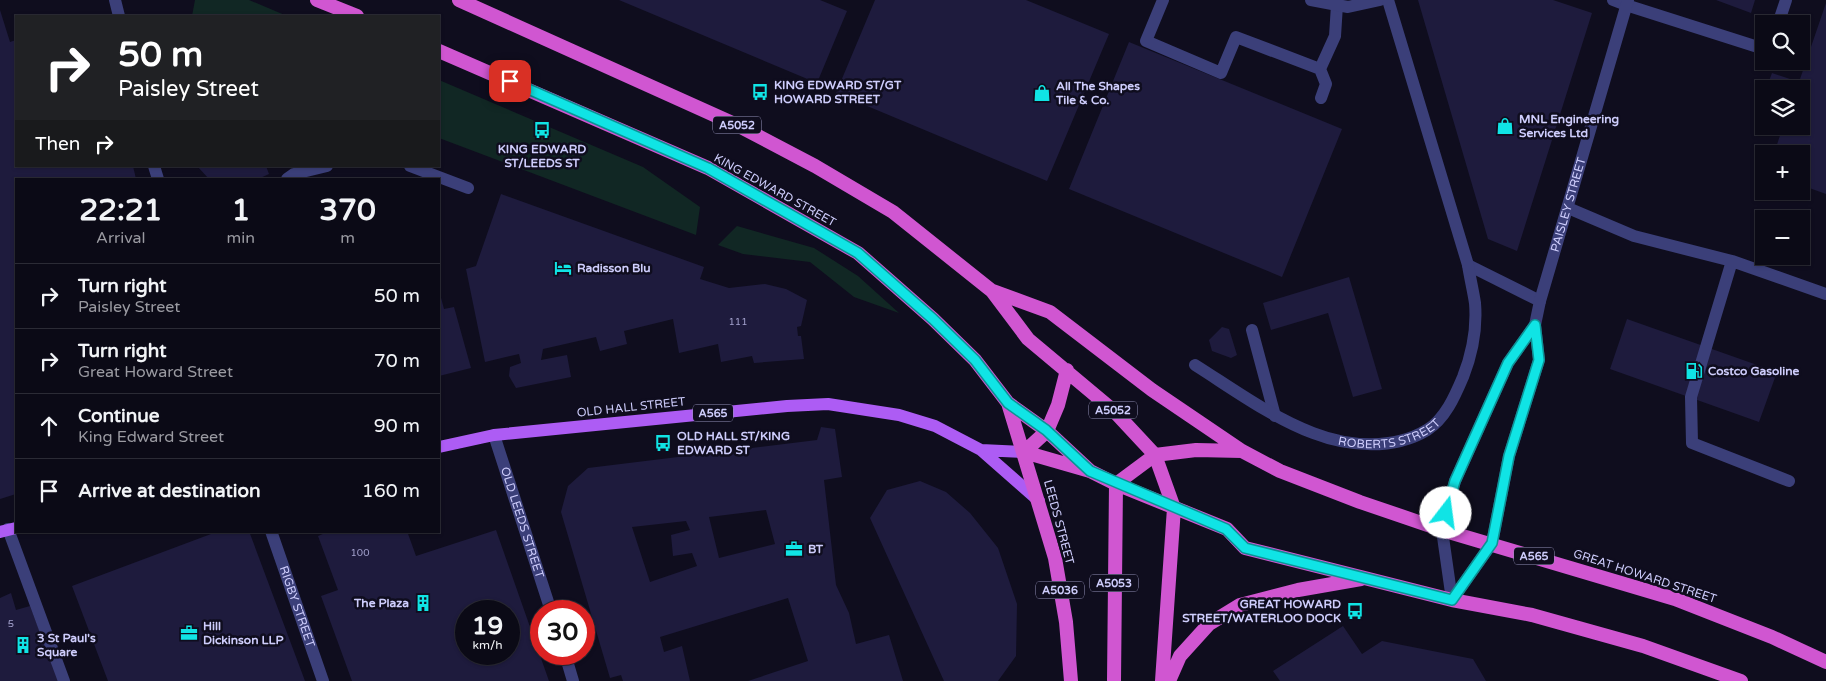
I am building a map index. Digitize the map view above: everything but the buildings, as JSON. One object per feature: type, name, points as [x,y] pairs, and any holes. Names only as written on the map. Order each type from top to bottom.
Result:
[{"type":"highway","points":[[317,0],[354,15]]},
{"type":"highway","name":"A5052","points":[[459,0],[742,127],[815,166],[893,212],[992,291],[1028,339],[1114,411],[1155,455],[1174,508]]},
{"type":"highway","name":"KING EDWARD STREET","points":[[440,51],[708,168],[858,253],[933,319],[975,360],[1008,403],[1046,430],[1090,471]]},
{"type":"highway","points":[[992,291],[1050,312],[1152,390],[1242,451]]},
{"type":"highway","points":[[1067,370],[1058,405],[1046,430],[1024,452],[1090,471],[1116,484],[1226,529],[1245,548],[1452,600],[1532,615],[1615,638],[1716,670],[1741,681]]},
{"type":"highway","name":"LEEDS STREET","points":[[1008,403],[1039,500],[1055,558],[1066,622],[1071,681]]},
{"type":"highway","name":"GREAT HOWARD STREET","points":[[1116,484],[1155,455],[1196,450],[1242,451],[1280,471],[1360,502],[1442,530],[1492,543],[1675,599],[1772,636],[1826,662]]},
{"type":"highway","name":"A5053","points":[[1114,681],[1116,484]]},
{"type":"highway","points":[[1162,681],[1174,508]]},
{"type":"highway","points":[[1169,681],[1180,656],[1209,624],[1240,605],[1298,590],[1367,578]]},
{"type":"main road","name":"OLD HALL STREET","points":[[440,447],[494,435],[778,407],[828,404],[899,416],[935,426],[981,450],[1039,500]]},
{"type":"main road","points":[[981,450],[1024,452]]},
{"type":"street","points":[[115,0],[119,15]]},
{"type":"street","points":[[1163,0],[1146,41],[1221,73],[1236,36],[1320,69]]},
{"type":"street","points":[[1311,0],[1348,7],[1380,0]]},
{"type":"street","name":"ROBERTS STREET","points":[[1195,365],[1275,416],[1314,434],[1340,441],[1369,444],[1400,442],[1428,429],[1445,412],[1459,387],[1472,346],[1475,303],[1468,265],[1388,0]]},
{"type":"street","points":[[1613,0],[1627,2],[1755,45]]},
{"type":"street","points":[[1781,15],[1786,0]]},
{"type":"street","name":"PAISLEY STREET","points":[[1452,600],[1492,543],[1509,456],[1539,360],[1535,325],[1540,301],[1627,2]]},
{"type":"street","points":[[1321,98],[1326,84],[1320,69],[1335,36],[1337,5]]},
{"type":"street","points":[[288,178],[294,174],[323,167]]},
{"type":"street","points":[[413,167],[468,188]]},
{"type":"street","points":[[1568,208],[1634,236],[1732,261],[1826,294]]},
{"type":"street","points":[[1732,261],[1691,397],[1692,443],[1789,480]]},
{"type":"street","points":[[1468,265],[1540,301]]},
{"type":"street","name":"PAISLEY STREET","points":[[1452,600],[1442,530],[1455,481],[1504,372],[1535,325]]},
{"type":"street","points":[[1252,330],[1275,416]]},
{"type":"street","name":"OLD LEEDS STREET","points":[[494,435],[547,600]]},
{"type":"street","points":[[8,530],[64,681]]},
{"type":"street","name":"RIGBY STREET","points":[[272,533],[323,681]]},
{"type":"street","points":[[568,665],[573,681]]},
{"type":"green space","points":[[195,0],[249,0],[285,15],[192,15]]},
{"type":"green space","points":[[440,80],[643,167],[700,207],[696,235],[440,138]]},
{"type":"green space","points":[[737,226],[814,248],[858,276],[899,313],[854,297],[810,262],[743,254],[718,245]]},
{"type":"place","name":"KING EDWARD ST/GT HOWARD STREET","points":[[760,92]]},
{"type":"place","name":"All The Shapes Tile & Co.","points":[[1042,93]]},
{"type":"place","name":"MNL Engineering Services Ltd","points":[[1505,126]]},
{"type":"place","name":"KING EDWARD ST/LEEDS ST","points":[[542,130]]},
{"type":"place","name":"Radisson Blu","points":[[563,268]]},
{"type":"place","name":"Costco Gasoline","points":[[1694,371]]},
{"type":"place","name":"OLD HALL ST/KING EDWARD ST","points":[[663,443]]},
{"type":"place","name":"BT","points":[[794,549]]},
{"type":"place","name":"The Plaza","points":[[423,603]]},
{"type":"place","name":"GREAT HOWARD STREET/WATERLOO DOCK","points":[[1355,611]]},
{"type":"place","name":"Hill Dickinson LLP","points":[[189,633]]},
{"type":"place","name":"3 St Paul's Square","points":[[23,645]]},
{"type":"route","points":[[510,81],[708,168],[858,253],[933,319],[975,360],[1008,403],[1046,430],[1090,471],[1130,490],[1226,529],[1245,548],[1452,600],[1492,543],[1509,456],[1539,360],[1535,325],[1508,363],[1455,481],[1446,513]]}]
